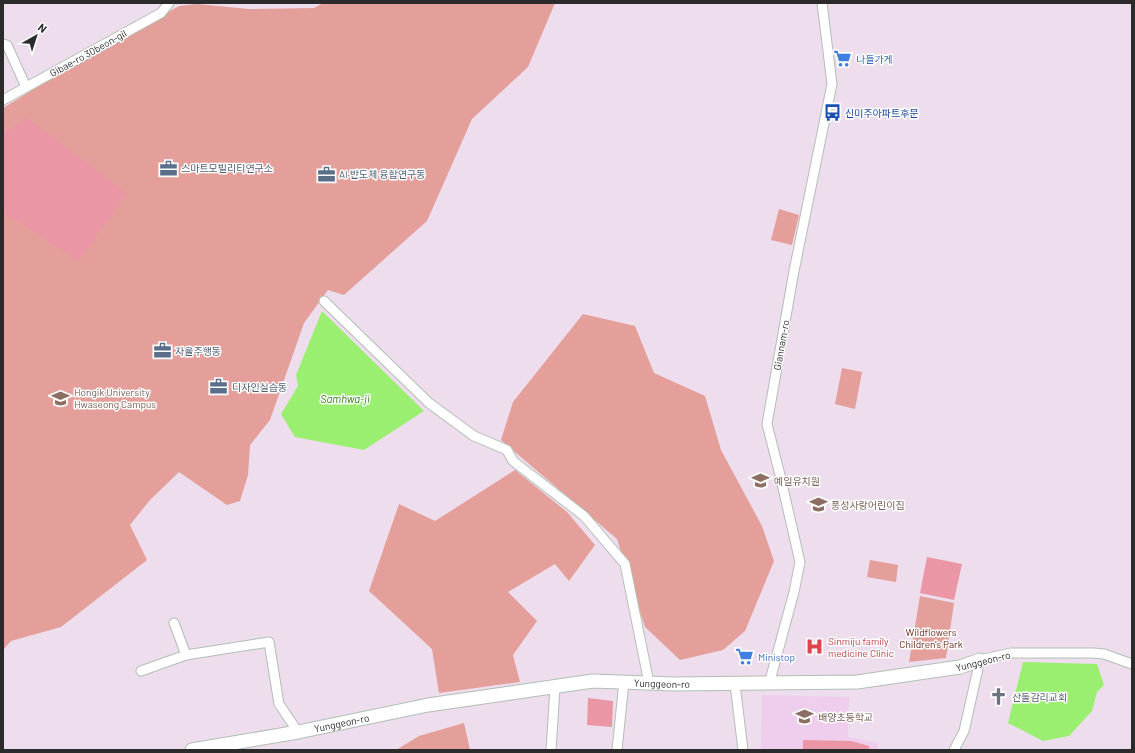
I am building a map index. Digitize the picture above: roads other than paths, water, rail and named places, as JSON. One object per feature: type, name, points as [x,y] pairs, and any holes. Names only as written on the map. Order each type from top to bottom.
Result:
[{"type":"street","name":"Gibae-ro 30beon-gil","points":[[3,100],[161,13],[169,3]]},
{"type":"street","name":"Giannam-ro","points":[[769,684],[794,592],[800,562],[767,424],[794,271],[832,84],[822,3]]},
{"type":"street","points":[[3,44],[7,46],[26,87]]},
{"type":"street","points":[[324,301],[428,403],[474,436],[507,450],[513,461],[584,516],[625,564],[649,683]]},
{"type":"street","points":[[174,623],[186,655]]},
{"type":"street","points":[[141,671],[186,655],[269,642],[279,704],[298,732]]},
{"type":"street","name":"Yunggeon-ro","points":[[192,750],[298,732],[428,706],[555,688],[593,681],[735,684],[864,682],[960,667],[980,660],[1011,653],[1093,653],[1128,662]]},
{"type":"street","points":[[954,750],[964,731],[980,660]]},
{"type":"street","points":[[1128,662],[1132,670]]},
{"type":"street","points":[[617,750],[624,682]]},
{"type":"street","points":[[735,684],[743,750]]},
{"type":"street","points":[[552,750],[555,688]]},
{"type":"water","name":"Samhwa-ji","points":[[322,311],[424,411],[364,450],[295,437],[281,414],[298,386],[296,375]]},
{"type":"water","points":[[1023,662],[1097,664],[1104,685],[1097,692],[1092,711],[1069,736],[1043,741],[1008,723]]},
{"type":"place","name":"나들가게","points":[[843,59]]},
{"type":"place","name":"신미주아파트후문","points":[[832,113]]},
{"type":"place","name":"스마트모빌리티연구소","points":[[168,168]]},
{"type":"place","name":"AI·반도체 융합연구동","points":[[326,174]]},
{"type":"place","name":"자율주행동","points":[[162,351]]},
{"type":"place","name":"디자인실습동","points":[[219,387]]},
{"type":"place","name":"Hongik University Hwaseong Campus","points":[[61,398]]},
{"type":"place","name":"예일유치원","points":[[761,481]]},
{"type":"place","name":"풍성사랑어린이집","points":[[818,505]]},
{"type":"place","name":"Sinmiju family medicine Clinic","points":[[815,647]]},
{"type":"place","name":"Ministop","points":[[745,657]]},
{"type":"place","name":"산돌감리교회","points":[[999,697]]},
{"type":"place","name":"배양초등학교","points":[[805,717]]},
{"type":"park label","name":"Wildflowers Children's Park","points":[[931,638]]}]
